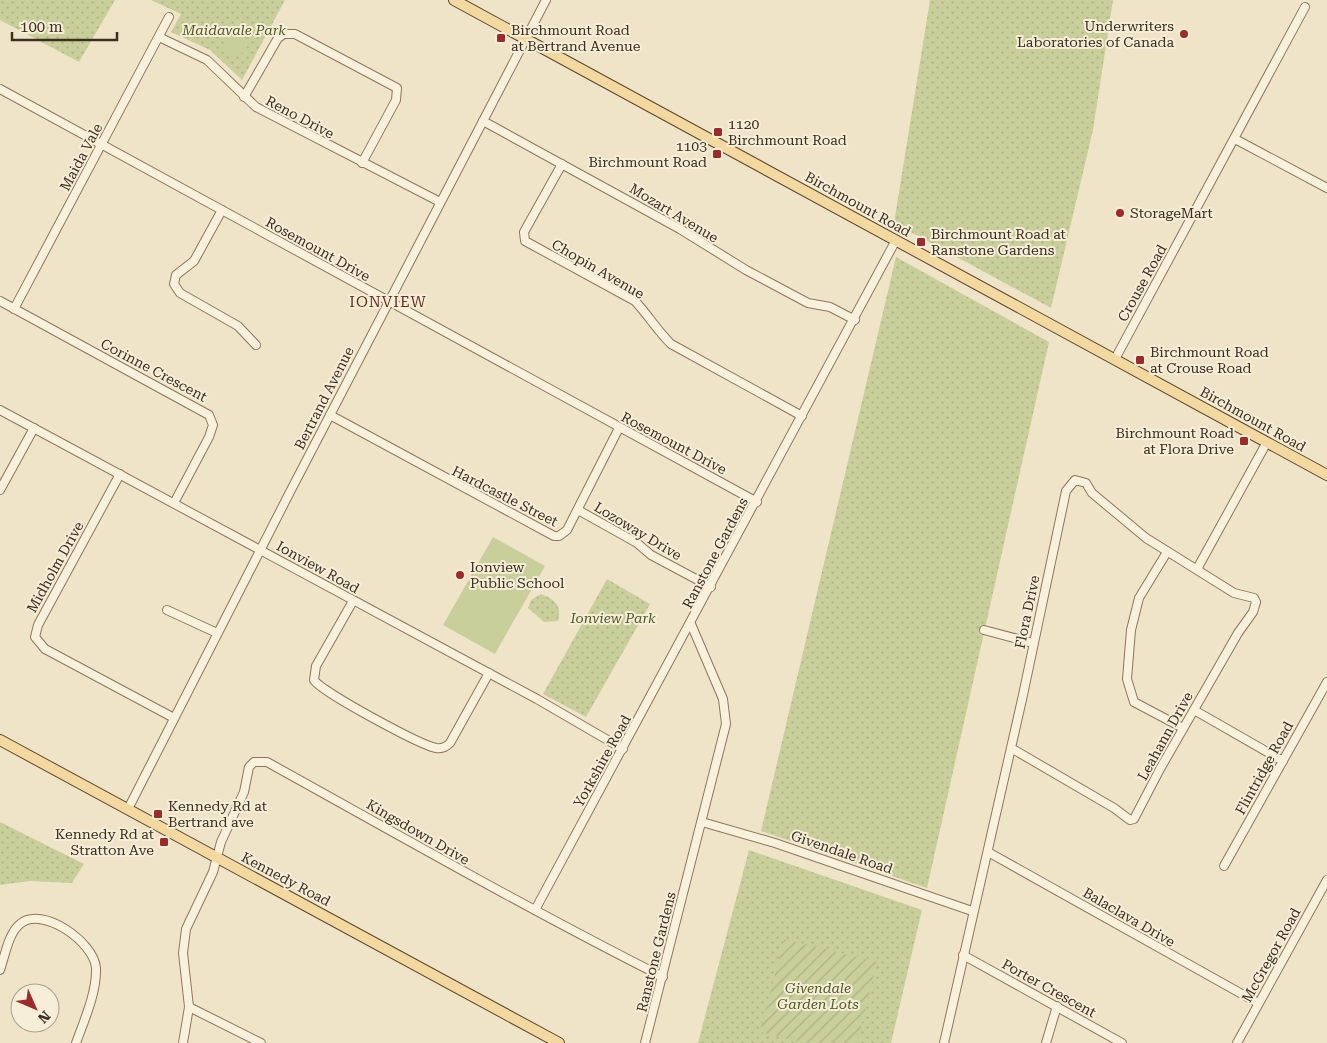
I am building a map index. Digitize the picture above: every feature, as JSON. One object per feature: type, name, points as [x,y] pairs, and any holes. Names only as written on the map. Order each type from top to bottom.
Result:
[{"type":"main road","name":"Birchmount Road","points":[[454,0],[1327,475]]},
{"type":"main road","name":"Kennedy Road","points":[[0,740],[559,1043]]},
{"type":"street","name":"Bertrand Avenue","points":[[128,809],[388,302],[546,0]]},
{"type":"street","name":"Crouse Road","points":[[1115,359],[1305,7]]},
{"type":"street","name":"Maida Vale","points":[[14,309],[169,17]]},
{"type":"street","points":[[244,97],[278,38],[287,33],[295,34],[392,84],[397,88],[396,100],[362,163]]},
{"type":"street","name":"Reno Drive","points":[[159,37],[207,60],[256,108],[440,202]]},
{"type":"street","name":"Rosemount Drive","points":[[0,89],[757,502]]},
{"type":"street","name":"Mozart Avenue","points":[[483,121],[680,229],[718,254],[808,303],[830,307],[854,320]]},
{"type":"street","points":[[1235,139],[1327,188]]},
{"type":"street","name":"Chopin Avenue","points":[[562,164],[524,232],[525,241],[635,301],[646,313],[657,331],[670,344],[802,416]]},
{"type":"street","points":[[222,210],[194,261],[176,274],[174,284],[180,293],[238,326],[256,344]]},
{"type":"street","name":"Ranstone Gardens","points":[[645,1043],[724,741],[726,713],[722,698],[691,624],[896,240]]},
{"type":"street","name":"Corinne Crescent","points":[[0,301],[209,415],[213,425],[209,437],[174,503]]},
{"type":"street","name":"Ionview Road","points":[[0,410],[489,673],[623,749]]},
{"type":"street","name":"Hardcastle Street","points":[[330,415],[554,536],[563,534],[578,510],[619,428]]},
{"type":"street","points":[[0,490],[34,428]]},
{"type":"street","points":[[1197,569],[1267,442]]},
{"type":"street","name":"Midholm Drive","points":[[120,474],[38,625],[36,638],[45,649],[174,718]]},
{"type":"street","name":"Flora Drive","points":[[944,1043],[972,912],[988,852],[1011,748],[1066,491],[1071,482],[1075,480],[1086,483],[1092,493],[1121,519],[1167,552],[1197,569]]},
{"type":"street","name":"Lozoway Drive","points":[[578,510],[637,544],[651,555],[711,588]]},
{"type":"street","points":[[1167,552],[1140,598],[1128,647],[1127,679],[1134,702],[1183,728]]},
{"type":"street","name":"Leahann Drive","points":[[1011,748],[1114,808],[1130,820],[1138,816],[1143,801],[1183,728],[1238,633],[1253,612],[1256,602],[1250,596],[1234,593],[1197,569]]},
{"type":"street","points":[[353,601],[316,666],[314,680],[323,689],[385,723],[428,745],[438,749],[445,747],[450,743],[489,673]]},
{"type":"street","points":[[167,610],[217,633]]},
{"type":"street","name":"Yorkshire Road","points":[[535,910],[691,624]]},
{"type":"street","points":[[984,630],[1033,642]]},
{"type":"street","name":"Flintridge Road","points":[[1224,866],[1282,761],[1325,691],[1327,682]]},
{"type":"street","points":[[1194,710],[1282,761]]},
{"type":"street","name":"Kingsdown Drive","points":[[217,858],[221,842],[241,800],[249,767],[254,762],[261,760],[371,819],[398,837],[482,883],[662,977]]},
{"type":"street","name":"Givendale Road","points":[[702,822],[775,843],[972,912]]},
{"type":"street","name":"Balaclava Drive","points":[[988,852],[1258,1003]]},
{"type":"street","points":[[183,1043],[189,1006],[183,939],[190,916],[212,875],[217,858]]},
{"type":"street","name":"McGregor Road","points":[[1237,1043],[1327,880]]},
{"type":"street","points":[[0,970],[13,932],[26,921],[37,918],[47,921],[85,944],[94,960],[95,982],[76,1043]]},
{"type":"street","name":"Porter Crescent","points":[[963,955],[1122,1043]]},
{"type":"street","points":[[189,1006],[261,1043]]},
{"type":"street","points":[[1046,1043],[1057,1006]]},
{"type":"green space","points":[[0,0],[115,0],[79,62],[0,20]]},
{"type":"green space","name":"Maidavale Park","points":[[151,0],[285,0],[242,80],[210,50],[171,32],[181,14]]},
{"type":"green space","points":[[930,0],[1113,0],[1093,130],[1051,308],[894,223]]},
{"type":"green space","points":[[231,24],[245,32],[243,45],[248,48],[245,54],[240,52],[236,56],[227,52],[221,33],[227,25]]},
{"type":"green space","points":[[896,257],[1049,342],[927,888],[761,831]]},
{"type":"green space","points":[[493,537],[545,566],[495,654],[443,625]]},
{"type":"green space","name":"Ionview Park","points":[[607,579],[650,604],[586,717],[543,694]]},
{"type":"green space","points":[[541,594],[554,601],[558,607],[558,621],[544,622],[528,608],[531,600]]},
{"type":"green space","points":[[0,822],[84,864],[72,883],[30,881],[0,885]]},
{"type":"green space","points":[[749,850],[922,910],[891,1043],[698,1043]]},
{"type":"green space","name":"Givendale Garden Lots","points":[[784,939],[800,943],[802,946],[806,944],[877,962],[857,1043],[803,1043],[760,1032]]},
{"type":"place","name":"Underwriters Laboratories of Canada","points":[[1184,34]]},
{"type":"place","name":"Birchmount Road at Bertrand Avenue","points":[[501,38]]},
{"type":"place","name":"1120 Birchmount Road","points":[[718,132]]},
{"type":"place","name":"1103 Birchmount Road","points":[[717,154]]},
{"type":"place","name":"StorageMart","points":[[1120,213]]},
{"type":"place","name":"Birchmount Road at Ranstone Gardens","points":[[921,242]]},
{"type":"place","name":"Birchmount Road at Crouse Road","points":[[1140,360]]},
{"type":"place","name":"Birchmount Road at Flora Drive","points":[[1244,441]]},
{"type":"place","name":"Ionview Public School","points":[[460,575]]},
{"type":"place","name":"Kennedy Rd at Bertrand ave","points":[[158,814]]},
{"type":"place","name":"Kennedy Rd at Stratton Ave","points":[[164,842]]},
{"type":"district","name":"IONVIEW","points":[[388,302]]}]
